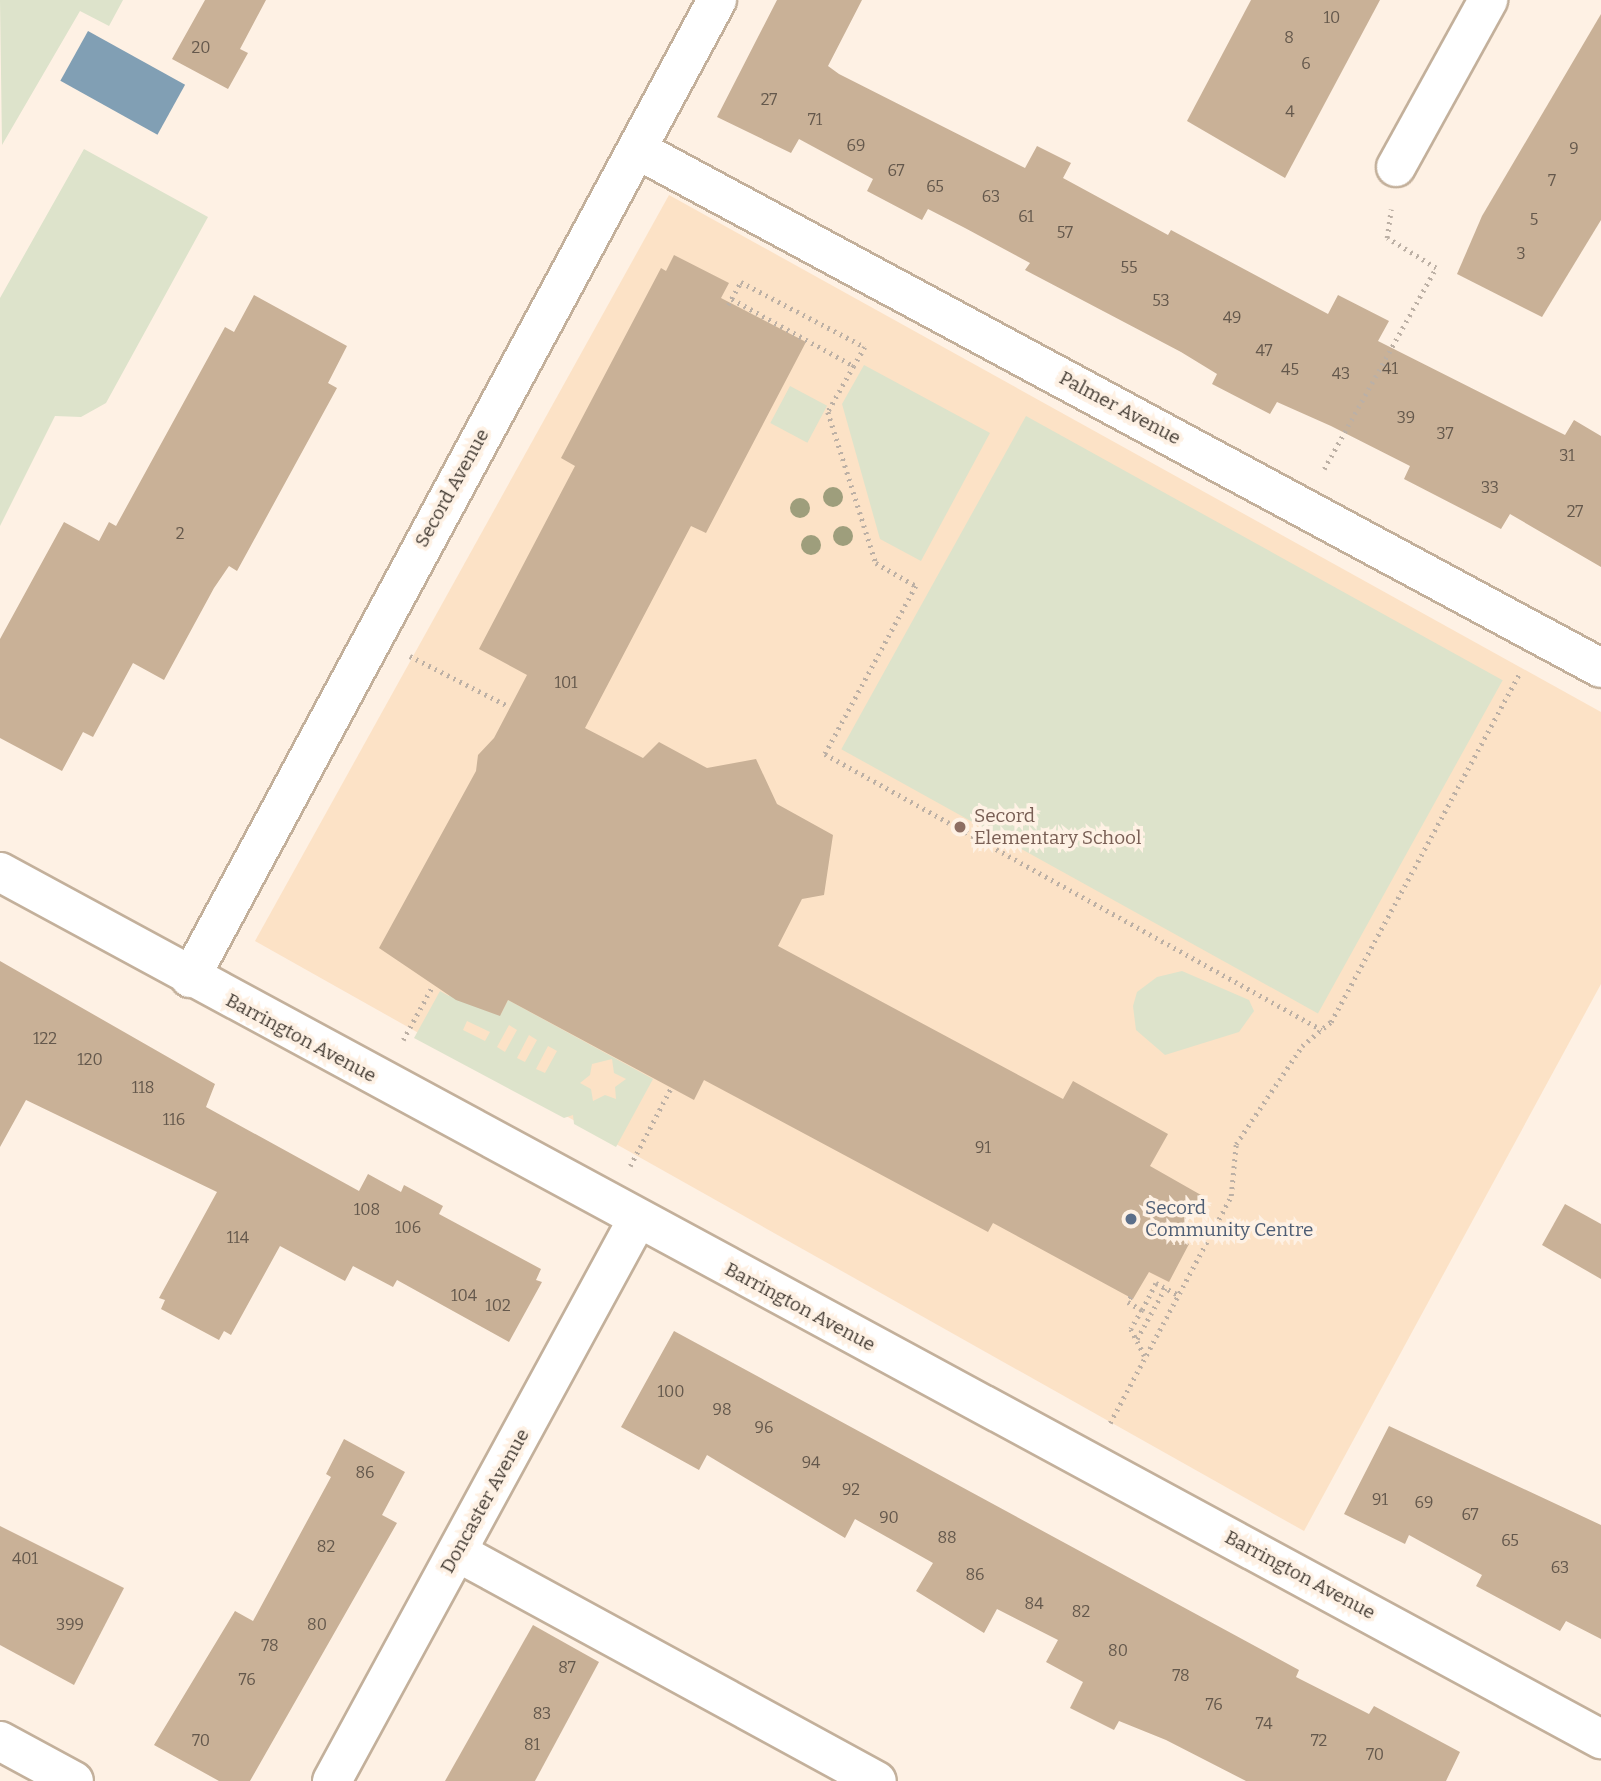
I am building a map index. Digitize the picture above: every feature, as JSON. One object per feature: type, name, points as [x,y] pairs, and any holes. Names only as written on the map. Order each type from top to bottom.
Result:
[{"type":"street","name":"Secord Avenue","points":[[190,978],[717,0]]},
{"type":"street","points":[[1396,167],[1488,0]]},
{"type":"street","name":"Palmer Avenue","points":[[638,150],[1601,668]]},
{"type":"street","name":"Barrington Avenue","points":[[0,872],[190,978],[1601,1739]]},
{"type":"street","name":"Doncaster Avenue","points":[[332,1781],[637,1220]]},
{"type":"street","points":[[457,1552],[877,1781]]},
{"type":"street","points":[[0,1741],[74,1781]]},
{"type":"path","points":[[1303,507],[1436,268],[1387,238],[1396,167]]},
{"type":"path","points":[[728,305],[741,282],[865,347],[828,412],[876,563],[916,586],[825,754],[1322,1030]]},
{"type":"path","points":[[732,299],[854,366]]},
{"type":"path","points":[[1108,1427],[1231,1196],[1236,1144],[1271,1086],[1322,1030],[1540,635]]},
{"type":"path","points":[[400,651],[510,707]]},
{"type":"path","points":[[401,1044],[432,987]]},
{"type":"path","points":[[629,1166],[671,1088]]},
{"type":"path","points":[[1145,1357],[1131,1329],[1156,1283],[1179,1295]]},
{"type":"path","points":[[1136,1340],[1164,1288]]},
{"type":"path","points":[[1131,1297],[1128,1302],[1142,1310]]},
{"type":"shaded area","name":"Secord Elementary School","points":[[669,195],[1601,712],[1601,984],[1304,1531],[255,941]]},
{"type":"green space","points":[[0,0],[123,0],[109,26],[80,11],[2,145]]},
{"type":"green space","points":[[84,149],[208,217],[106,403],[81,417],[55,416],[0,526],[0,298]]},
{"type":"green space","points":[[864,365],[990,433],[921,561],[880,539],[842,404]]},
{"type":"green space","points":[[790,386],[827,406],[807,443],[770,423]]},
{"type":"green space","points":[[1026,416],[1503,680],[1318,1013],[841,749]]},
{"type":"green space","points":[[1182,971],[1249,1000],[1254,1011],[1239,1032],[1165,1055],[1136,1030],[1133,1006],[1137,992],[1157,977]]},
{"type":"green space","points":[[454,987],[489,1012],[501,1014],[508,1000],[653,1079],[616,1147],[574,1124],[573,1115],[564,1118],[414,1038],[440,991],[449,996]],"holes":[[[467,1021],[490,1032],[485,1041],[463,1030]],[[509,1025],[517,1030],[505,1052],[497,1047]],[[529,1035],[537,1040],[525,1062],[517,1058]],[[548,1046],[557,1051],[545,1073],[536,1069]],[[612,1059],[614,1073],[626,1079],[615,1087],[616,1099],[605,1095],[593,1101],[591,1089],[580,1083],[590,1075],[592,1064]]]},
{"type":"water","points":[[88,31],[185,85],[157,135],[60,81]]},
{"type":"building","points":[[205,0],[266,0],[240,49],[248,53],[228,89],[172,59]]},
{"type":"building","points":[[777,0],[862,0],[828,66],[839,74],[1025,168],[1037,146],[1071,163],[1063,178],[1168,235],[1171,230],[1328,314],[1338,295],[1389,321],[1378,341],[1565,435],[1574,420],[1601,436],[1601,567],[1510,514],[1501,529],[1404,479],[1410,466],[1331,426],[1277,402],[1270,414],[1212,384],[1217,374],[1181,352],[1025,270],[1030,263],[928,209],[922,220],[867,191],[873,179],[799,139],[791,153],[717,117]]},
{"type":"building","points":[[1251,0],[1380,0],[1285,178],[1187,121]]},
{"type":"building","points":[[1601,14],[1601,220],[1542,317],[1457,274],[1482,216]]},
{"type":"building","points":[[674,255],[729,283],[721,298],[806,342],[706,533],[691,526],[585,728],[643,758],[659,742],[707,768],[756,759],[777,804],[833,835],[824,895],[802,899],[778,946],[1063,1099],[1073,1081],[1168,1134],[1150,1166],[1201,1195],[1178,1237],[1189,1244],[1169,1282],[1149,1272],[1133,1299],[993,1223],[988,1232],[704,1080],[694,1100],[508,1000],[500,1016],[456,1000],[379,948],[476,771],[478,755],[494,738],[527,675],[479,649],[575,466],[561,458],[661,268],[666,271]]},
{"type":"building","points":[[254,295],[347,346],[328,383],[337,388],[237,571],[229,566],[214,588],[164,680],[133,663],[93,737],[83,732],[62,771],[0,738],[0,639],[64,522],[99,541],[109,522],[116,526],[225,327],[234,332]]},
{"type":"building","points":[[0,961],[215,1084],[206,1107],[359,1191],[368,1174],[401,1192],[404,1185],[443,1206],[439,1214],[541,1269],[536,1280],[542,1282],[509,1342],[397,1280],[393,1287],[353,1266],[345,1281],[280,1246],[231,1335],[224,1331],[219,1340],[161,1309],[165,1300],[159,1298],[217,1192],[26,1100],[0,1147]]},
{"type":"building","points":[[1565,1204],[1601,1224],[1601,1279],[1542,1245]]},
{"type":"building","points":[[674,1331],[1299,1670],[1296,1677],[1369,1714],[1374,1706],[1460,1752],[1446,1781],[1246,1781],[1166,1740],[1119,1721],[1114,1730],[1070,1708],[1083,1682],[1046,1662],[1058,1640],[997,1609],[984,1633],[916,1591],[933,1563],[855,1519],[845,1538],[707,1455],[699,1470],[621,1427]]},
{"type":"building","points":[[1389,1426],[1601,1525],[1601,1639],[1566,1621],[1560,1631],[1476,1586],[1482,1575],[1409,1535],[1405,1544],[1344,1514]]},
{"type":"building","points":[[344,1439],[405,1472],[382,1515],[397,1523],[250,1781],[219,1781],[154,1745],[235,1611],[253,1621],[331,1477],[326,1474]]},
{"type":"building","points":[[0,1526],[124,1588],[74,1685],[0,1645]]},
{"type":"building","points":[[533,1625],[599,1662],[535,1781],[445,1781]]},
{"type":"place","name":"Secord Elementary School","points":[[960,827]]},
{"type":"place","name":"Secord Community Centre","points":[[1131,1219]]}]
